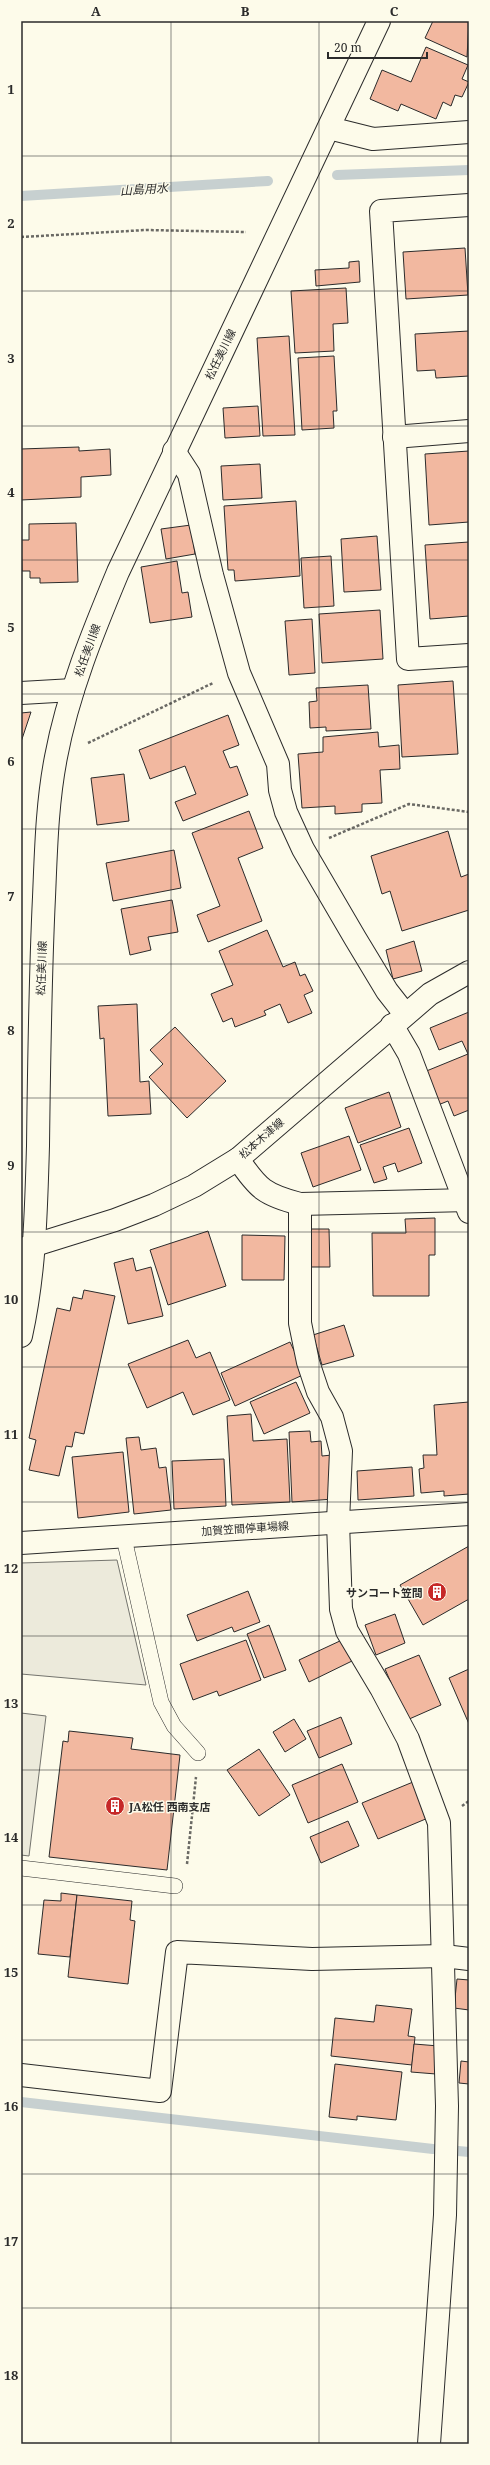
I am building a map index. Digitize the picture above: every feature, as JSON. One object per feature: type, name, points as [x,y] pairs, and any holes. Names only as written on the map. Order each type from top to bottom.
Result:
[{"type":"street","name":"松任美川線","points":[[21,1336],[29,1298],[28,1247],[48,818],[56,757],[73,690],[94,630],[118,572],[174,451],[380,21]]},
{"type":"street","points":[[329,128],[374,139],[469,132]]},
{"type":"street","points":[[469,205],[381,211],[408,659],[469,655]]},
{"type":"street","points":[[394,437],[469,431]]},
{"type":"street","points":[[174,451],[189,474],[212,575],[239,673],[278,764],[280,790],[284,804],[303,849],[387,991],[399,1019],[409,1054],[468,1204],[300,1204],[275,1197],[264,1191],[253,1181],[238,1159]]},
{"type":"street","points":[[21,693],[73,690]]},
{"type":"street","name":"松本木津線","points":[[28,1247],[154,1204],[194,1186],[238,1159],[399,1019],[430,994],[469,972]]},
{"type":"street","points":[[300,1204],[300,1324],[308,1362],[318,1392],[332,1417],[341,1451],[338,1522],[341,1609],[347,1631],[382,1688],[408,1739],[439,1823],[444,1956],[447,2106],[446,2215],[429,2444]]},
{"type":"street","name":"加賀笠間停車場線","points":[[21,1542],[469,1514]]},
{"type":"street","points":[[21,2074],[160,2091],[177,1952],[312,1959],[444,1956],[469,1959]]},
{"type":"lane","points":[[126,1547],[161,1702],[174,1726],[198,1753]]},
{"type":"lane","points":[[21,1868],[175,1886]]},
{"type":"path","points":[[21,237],[146,230],[247,232]]},
{"type":"path","points":[[56,757],[123,727],[212,682],[245,686]]},
{"type":"path","points":[[303,849],[409,804],[469,812]]},
{"type":"path","points":[[175,1886],[186,1876],[198,1753]]},
{"type":"shaded area","points":[[117,1560],[146,1685],[21,1674],[21,1563]]},
{"type":"shaded area","points":[[21,1713],[46,1716],[29,1856],[21,1855]]},
{"type":"building","points":[[433,21],[469,21],[467,57],[425,38]]},
{"type":"building","points":[[426,47],[468,65],[462,79],[469,82],[462,97],[455,95],[451,106],[443,102],[436,119],[401,104],[398,111],[370,99],[382,70],[411,82]]},
{"type":"building","points":[[465,248],[468,295],[406,299],[403,252]]},
{"type":"building","points":[[359,261],[360,282],[316,286],[315,270],[349,268],[349,262]]},
{"type":"building","points":[[346,288],[348,323],[333,324],[334,351],[295,353],[291,291]]},
{"type":"building","points":[[469,331],[469,376],[436,378],[435,370],[417,371],[415,334]]},
{"type":"building","points":[[289,336],[295,435],[263,436],[257,338]]},
{"type":"building","points":[[334,356],[337,411],[333,411],[334,428],[302,430],[298,358]]},
{"type":"building","points":[[258,406],[260,436],[225,438],[223,408]]},
{"type":"building","points":[[79,447],[79,451],[110,449],[111,475],[81,477],[81,497],[21,500],[21,449]]},
{"type":"building","points":[[469,451],[469,522],[429,525],[425,454]]},
{"type":"building","points":[[260,464],[262,498],[223,500],[221,466]]},
{"type":"building","points":[[296,501],[300,576],[235,581],[234,570],[228,570],[224,506]]},
{"type":"building","points":[[76,523],[78,582],[40,583],[40,578],[30,578],[30,571],[22,571],[21,540],[29,540],[29,524]]},
{"type":"building","points":[[191,525],[195,554],[166,559],[161,529]]},
{"type":"building","points":[[377,536],[381,590],[344,592],[341,539]]},
{"type":"building","points":[[469,542],[469,616],[430,619],[425,545]]},
{"type":"building","points":[[331,556],[334,606],[304,608],[301,558]]},
{"type":"building","points":[[177,561],[182,593],[188,592],[192,617],[150,623],[141,567]]},
{"type":"building","points":[[380,610],[383,659],[322,663],[319,614]]},
{"type":"building","points":[[312,619],[315,673],[289,675],[285,621]]},
{"type":"building","points":[[453,681],[458,754],[402,757],[398,685]]},
{"type":"building","points":[[368,685],[371,729],[326,731],[326,727],[310,728],[309,702],[317,701],[316,688]]},
{"type":"building","points":[[31,712],[21,742],[21,713]]},
{"type":"building","points":[[228,715],[239,745],[223,751],[230,768],[237,766],[248,795],[183,821],[175,802],[196,794],[185,766],[150,779],[139,750]]},
{"type":"building","points":[[378,732],[379,747],[399,745],[400,769],[380,770],[382,803],[362,804],[362,812],[335,814],[335,806],[302,808],[298,754],[323,752],[323,737]]},
{"type":"building","points":[[124,774],[129,821],[97,825],[91,778]]},
{"type":"building","points":[[249,811],[263,848],[238,858],[262,921],[208,942],[197,915],[220,906],[192,833]]},
{"type":"building","points":[[448,831],[461,877],[469,874],[469,910],[402,931],[390,891],[382,894],[371,856]]},
{"type":"building","points":[[174,850],[181,888],[113,901],[106,863]]},
{"type":"building","points":[[172,900],[178,932],[148,937],[151,950],[130,955],[121,909]]},
{"type":"building","points":[[267,930],[283,967],[295,962],[300,976],[305,974],[313,991],[304,995],[312,1013],[288,1023],[280,1004],[264,1011],[266,1015],[235,1027],[232,1018],[223,1022],[211,994],[233,985],[219,951]]},
{"type":"building","points":[[414,941],[422,971],[393,979],[386,950]]},
{"type":"building","points":[[137,1004],[140,1082],[149,1081],[151,1114],[108,1116],[104,1038],[100,1039],[98,1006]]},
{"type":"building","points":[[469,1012],[469,1110],[454,1116],[448,1101],[438,1105],[424,1072],[468,1054],[462,1041],[439,1050],[430,1028]]},
{"type":"building","points":[[175,1027],[226,1081],[187,1118],[149,1077],[163,1064],[150,1050]]},
{"type":"building","points":[[389,1092],[401,1127],[358,1143],[345,1108]]},
{"type":"building","points":[[409,1128],[422,1163],[398,1172],[395,1163],[383,1167],[387,1179],[374,1183],[360,1145]]},
{"type":"building","points":[[349,1136],[361,1170],[313,1187],[301,1153]]},
{"type":"building","points":[[435,1218],[435,1255],[429,1255],[429,1296],[373,1296],[372,1233],[406,1233],[405,1219]]},
{"type":"building","points":[[311,1229],[329,1229],[330,1267],[311,1267]]},
{"type":"building","points":[[208,1231],[226,1286],[168,1305],[150,1250]]},
{"type":"building","points":[[242,1235],[285,1236],[284,1280],[242,1280]]},
{"type":"building","points":[[133,1258],[136,1271],[151,1267],[163,1316],[128,1324],[114,1263]]},
{"type":"building","points":[[84,1290],[115,1296],[84,1434],[75,1432],[72,1447],[66,1446],[59,1476],[29,1470],[36,1440],[29,1438],[57,1308],[70,1311],[73,1297],[82,1299]]},
{"type":"building","points":[[344,1325],[354,1356],[322,1365],[313,1335]]},
{"type":"building","points":[[188,1340],[196,1358],[210,1352],[230,1400],[193,1415],[183,1392],[147,1408],[128,1364]]},
{"type":"building","points":[[290,1342],[305,1374],[235,1406],[221,1373]]},
{"type":"building","points":[[296,1382],[310,1413],[264,1434],[250,1402]]},
{"type":"building","points":[[469,1402],[469,1494],[444,1496],[444,1491],[421,1493],[419,1469],[424,1468],[423,1455],[437,1455],[434,1405]]},
{"type":"building","points":[[251,1414],[253,1441],[287,1439],[290,1502],[232,1505],[227,1416]]},
{"type":"building","points":[[310,1431],[311,1442],[321,1441],[322,1456],[332,1455],[334,1499],[292,1502],[289,1432]]},
{"type":"building","points":[[139,1437],[141,1450],[156,1448],[159,1468],[166,1467],[171,1510],[134,1514],[126,1438]]},
{"type":"building","points":[[123,1452],[129,1512],[78,1518],[72,1457]]},
{"type":"building","points":[[224,1459],[226,1506],[174,1509],[172,1461]]},
{"type":"building","points":[[412,1467],[414,1496],[358,1500],[357,1471]]},
{"type":"building","name":"サンコート笠間","points":[[469,1546],[469,1599],[423,1625],[400,1585]]},
{"type":"building","points":[[248,1591],[260,1622],[234,1632],[232,1627],[197,1641],[187,1615]]},
{"type":"building","points":[[395,1614],[405,1643],[376,1655],[365,1625]]},
{"type":"building","points":[[269,1625],[286,1670],[264,1678],[247,1634]]},
{"type":"building","points":[[246,1640],[261,1680],[219,1696],[217,1691],[193,1700],[180,1664]]},
{"type":"building","points":[[342,1640],[352,1661],[309,1682],[299,1660]]},
{"type":"building","points":[[419,1655],[441,1705],[407,1720],[385,1669]]},
{"type":"building","points":[[469,1669],[469,1724],[449,1678]]},
{"type":"building","points":[[341,1717],[352,1744],[319,1758],[307,1731]]},
{"type":"building","points":[[294,1719],[306,1739],[285,1752],[273,1732]]},
{"type":"building","name":"JA松任 西南支店","points":[[69,1731],[133,1738],[131,1749],[180,1755],[167,1870],[49,1857],[63,1741],[68,1742]]},
{"type":"building","points":[[259,1749],[290,1795],[259,1816],[227,1770]]},
{"type":"building","points":[[342,1764],[358,1802],[308,1823],[292,1785]]},
{"type":"building","points":[[413,1782],[428,1818],[378,1839],[362,1803]]},
{"type":"building","points":[[348,1821],[359,1846],[321,1863],[310,1837]]},
{"type":"building","points":[[61,1893],[77,1895],[70,1957],[38,1954],[44,1900],[61,1901]]},
{"type":"building","points":[[77,1895],[132,1901],[130,1920],[135,1921],[128,1984],[68,1977]]},
{"type":"building","points":[[457,1979],[469,1980],[469,2010],[454,2008]]},
{"type":"building","points":[[376,2005],[412,2009],[408,2036],[415,2037],[412,2065],[331,2056],[335,2018],[374,2022]]},
{"type":"building","points":[[414,2044],[439,2046],[436,2074],[411,2072]]},
{"type":"building","points":[[461,2061],[469,2062],[469,2084],[459,2083]]},
{"type":"building","points":[[335,2064],[402,2072],[396,2120],[357,2116],[357,2120],[329,2117]]},
{"type":"waterway","name":"山島用水","points":[[337,175],[469,170]]},
{"type":"waterway","name":"山島用水","points":[[21,196],[268,181]]},
{"type":"waterway","points":[[21,2102],[433,2149]]},
{"type":"waterway","points":[[458,2151],[469,2152]]},
{"type":"place","name":"サンコート笠間","points":[[437,1592]]},
{"type":"place","name":"JA松任 西南支店","points":[[115,1806]]}]
